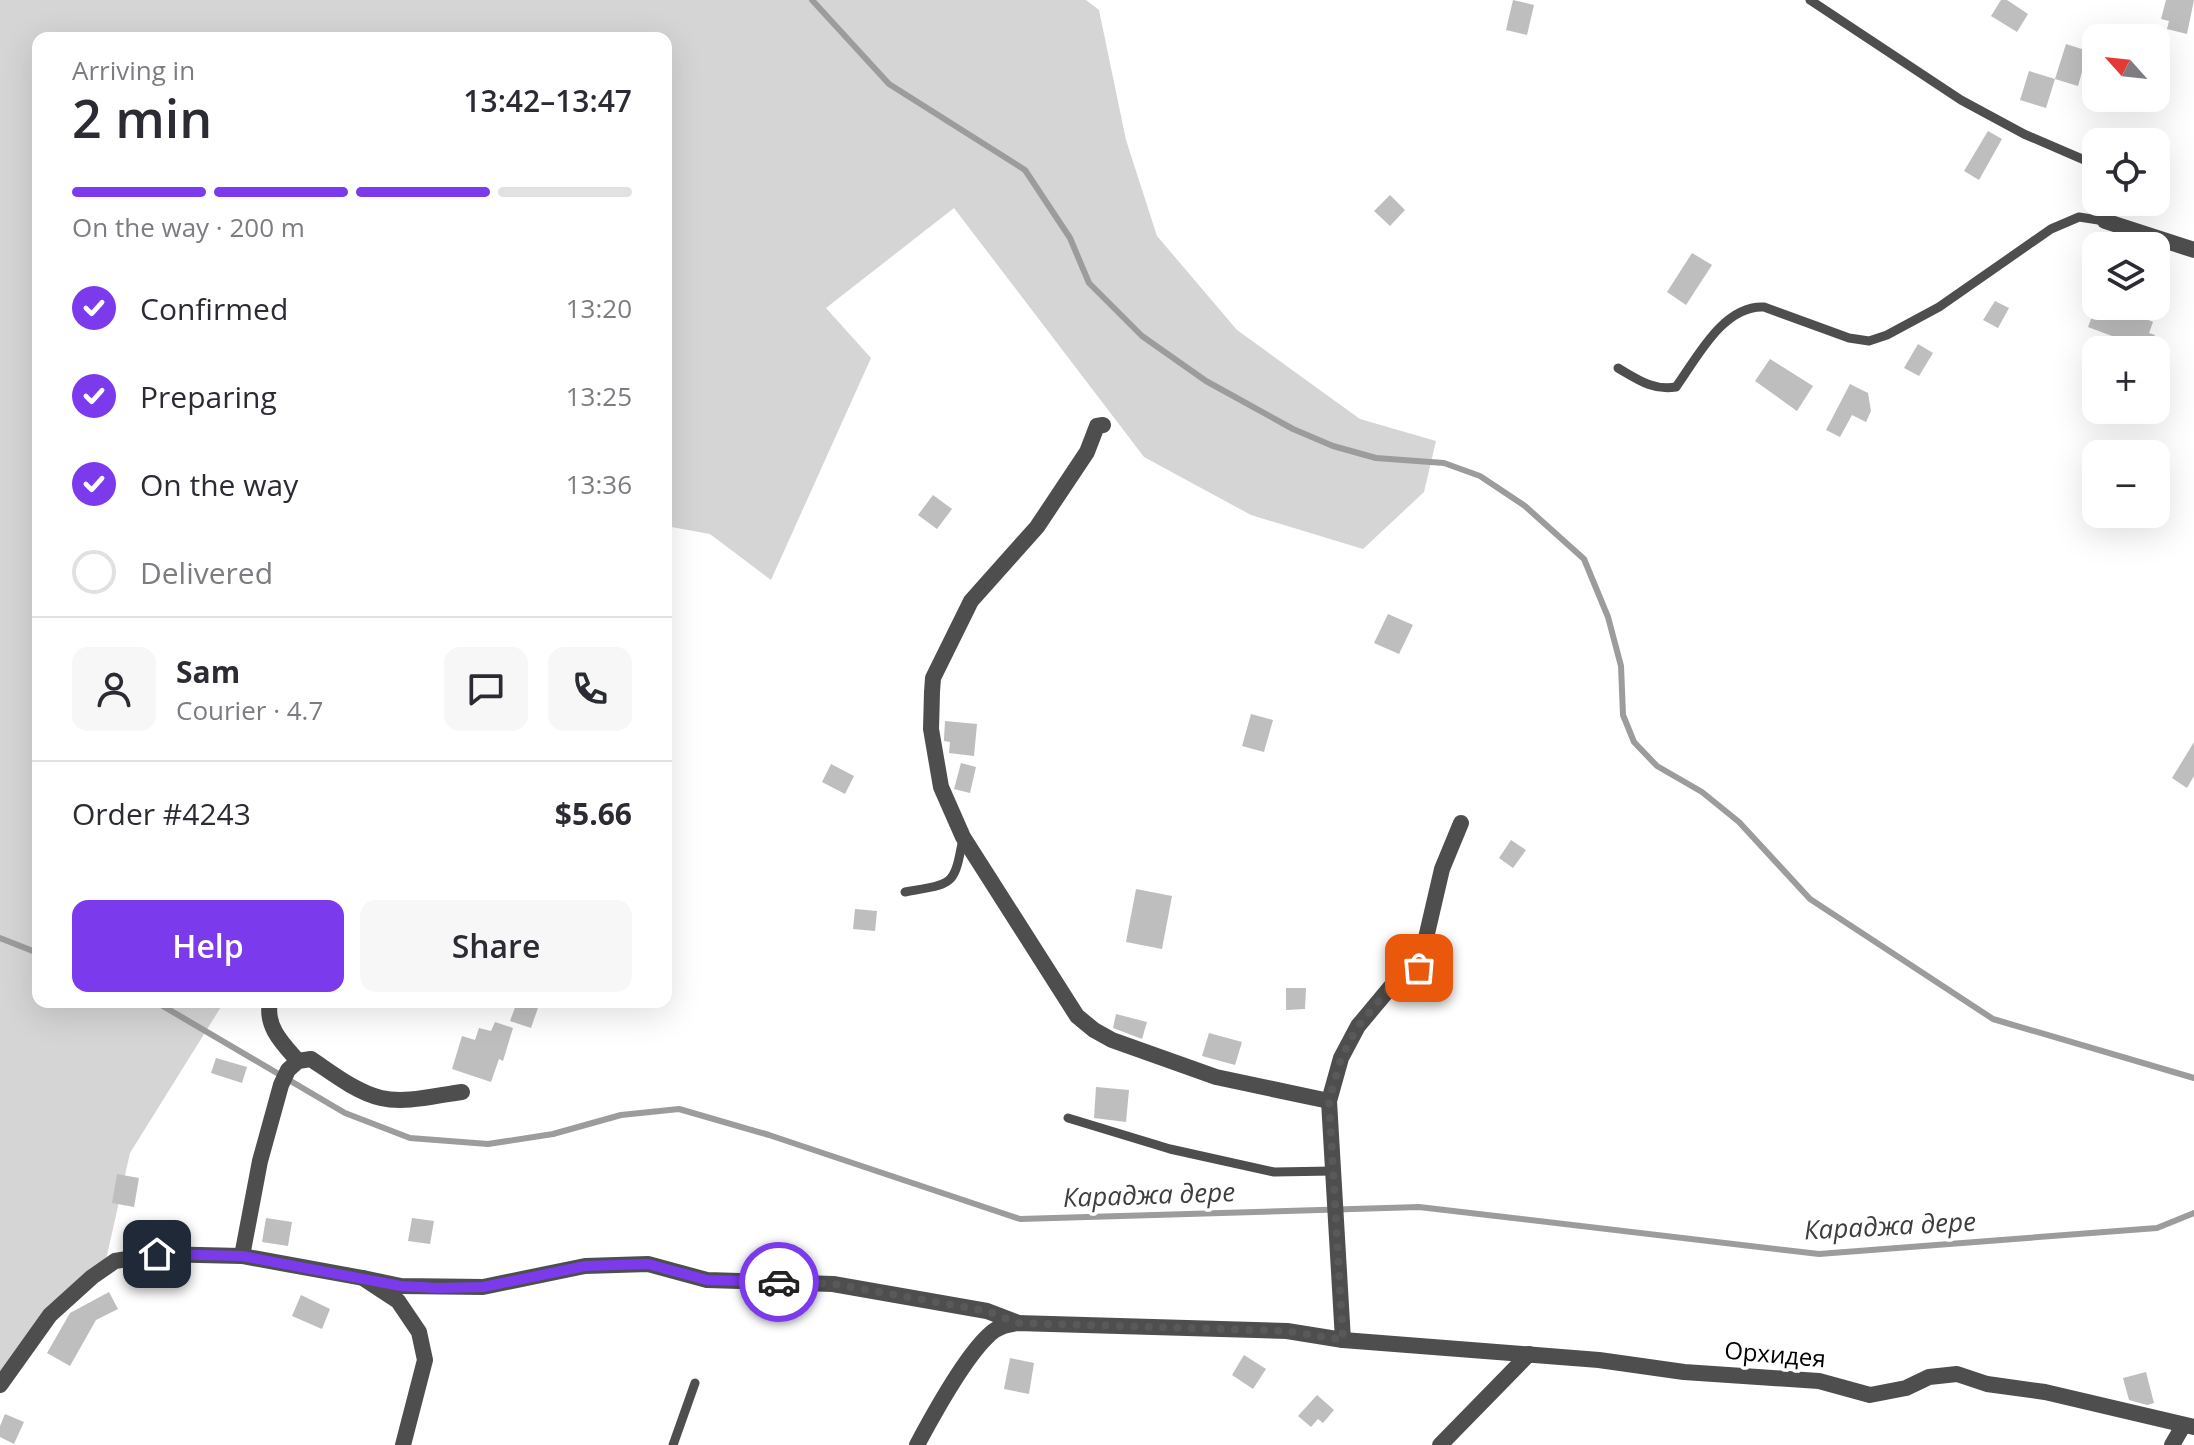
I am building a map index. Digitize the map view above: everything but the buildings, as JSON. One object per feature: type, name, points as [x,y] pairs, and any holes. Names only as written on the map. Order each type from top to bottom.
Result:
[{"type":"street","points":[[2105,221],[2194,250]]},
{"type":"street","points":[[1103,425],[1097,426],[1087,452],[1037,527],[971,601],[933,678],[931,729],[941,787],[963,837],[1077,1016],[1094,1030],[1112,1040],[1216,1077],[1329,1101]]},
{"type":"street","points":[[1343,1340],[1329,1101],[1341,1058],[1358,1026],[1399,977],[1419,968],[1442,869],[1461,823]]},
{"type":"street","points":[[242,1256],[260,1161],[289,1072],[273,1032],[268,1008]]},
{"type":"street","points":[[289,1072],[311,1059],[344,1082],[380,1098],[400,1100],[462,1092]]},
{"type":"street","points":[[0,1385],[50,1315],[92,1277],[115,1261],[157,1254],[242,1256],[401,1286],[483,1287],[585,1266],[648,1264],[707,1280],[833,1284],[987,1311],[1017,1323]]},
{"type":"street","points":[[363,1278],[398,1301],[419,1332],[425,1360],[403,1445]]},
{"type":"street","points":[[917,1445],[968,1360],[990,1333],[1017,1323]]},
{"type":"street","name":"Орхидея","points":[[1017,1323],[1287,1331],[1343,1340],[1599,1360],[1684,1372],[1819,1381],[1870,1395],[1906,1388],[1929,1377],[1957,1374],[1987,1384],[2045,1392],[2188,1426]]},
{"type":"street","points":[[1440,1445],[1529,1354]]},
{"type":"street","points":[[2172,1445],[2188,1426]]},
{"type":"lane","points":[[1810,0],[1961,100],[2024,134],[2082,159]]},
{"type":"lane","points":[[1618,368],[1644,383],[1663,389],[1676,387],[1721,327],[1738,312],[1753,307],[1764,307],[1849,338],[1869,341],[1939,307],[2051,229],[2079,217],[2105,221],[2105,216]]},
{"type":"lane","points":[[905,892],[945,885],[956,874],[963,837]]},
{"type":"lane","points":[[1068,1118],[1170,1149],[1274,1172],[1333,1171]]},
{"type":"lane","points":[[673,1445],[695,1383]]},
{"type":"shaded area","points":[[0,0],[1086,0],[1099,10],[1126,140],[1157,236],[1237,330],[1360,419],[1436,441],[1424,492],[1363,549],[1251,515],[1144,457],[954,208],[826,308],[871,358],[771,580],[710,534],[672,527],[672,32],[32,32],[32,1008],[220,1008],[130,1153],[103,1273],[0,1374]]},
{"type":"waterway","points":[[812,0],[889,84],[1025,170],[1070,238],[1089,283],[1142,336],[1206,381],[1293,429],[1333,446],[1376,458],[1444,463],[1480,476],[1525,506],[1584,559],[1608,617],[1621,666],[1623,715],[1634,742],[1657,766],[1702,792],[1739,822],[1810,899],[1993,1019],[2194,1078]]},
{"type":"waterway","name":"Караджа дере","points":[[0,938],[32,951]]},
{"type":"waterway","name":"Караджа дере","points":[[166,1008],[345,1113],[410,1138],[488,1144],[553,1134],[621,1115],[679,1109],[769,1135],[1020,1219],[1419,1207],[1819,1254],[2157,1228],[2194,1213]]},
{"type":"way so far","points":[[779,1282],[833,1284],[987,1311],[1017,1323],[1287,1331],[1343,1340],[1329,1101],[1341,1058],[1358,1026],[1399,977],[1419,968]]},
{"type":"route","points":[[157,1254],[242,1256],[401,1286],[438,1288],[483,1287],[585,1266],[648,1264],[707,1280],[779,1282]]}]
